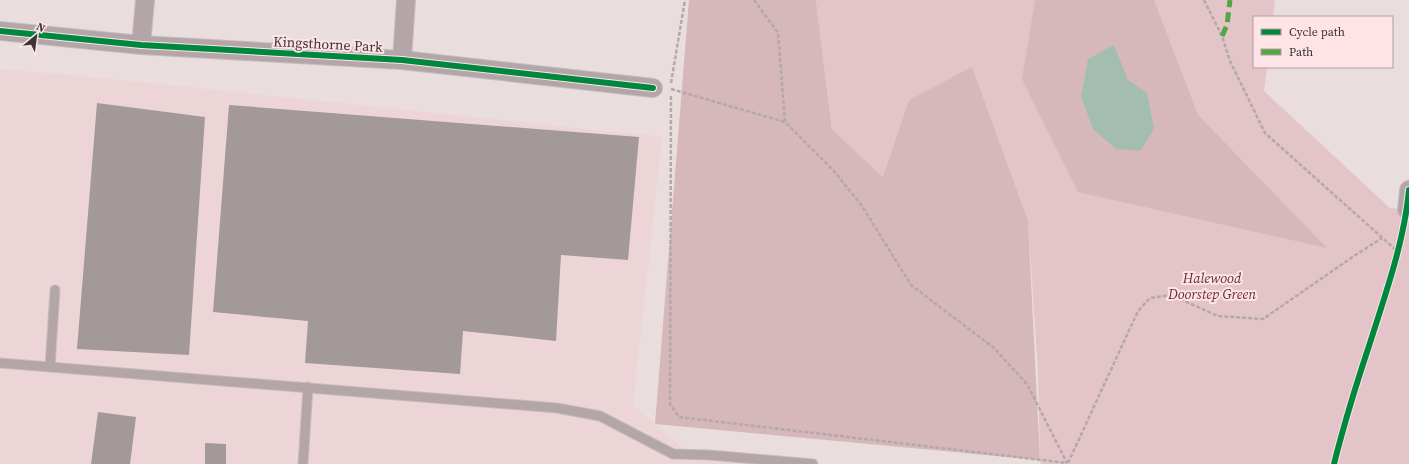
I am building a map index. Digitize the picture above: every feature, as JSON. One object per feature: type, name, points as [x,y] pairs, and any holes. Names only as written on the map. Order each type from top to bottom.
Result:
[{"type":"street","points":[[141,45],[145,0]]},
{"type":"street","name":"Kingsthorne Park","points":[[402,60],[406,0]]},
{"type":"street","name":"Kingsthorne Park","points":[[0,31],[141,45],[402,60],[662,89]]},
{"type":"street","points":[[1407,210],[1409,190]]},
{"type":"lane","points":[[50,367],[55,290]]},
{"type":"lane","points":[[0,363],[557,408],[600,416],[673,454],[709,460],[813,464]]},
{"type":"lane","points":[[303,464],[308,387]]},
{"type":"lane","points":[[672,464],[673,454]]},
{"type":"path","points":[[685,0],[662,89],[670,404],[679,417],[1068,464]]},
{"type":"path","points":[[754,0],[778,33],[785,122]]},
{"type":"path","points":[[1204,0],[1222,36],[1230,61],[1265,133],[1382,238],[1396,255]]},
{"type":"path","points":[[662,89],[785,122],[834,171],[862,206],[911,285],[994,348],[1027,384],[1068,464]]},
{"type":"path","points":[[1068,464],[1138,311],[1150,298],[1171,295],[1218,316],[1263,319],[1382,238]]},
{"type":"path","points":[[1396,255],[1399,244]]},
{"type":"path","points":[[1039,464],[1040,460]]},
{"type":"shaded area","points":[[689,0],[816,0],[832,129],[883,177],[909,100],[972,67],[1028,221],[1040,460],[655,424]]},
{"type":"shaded area","points":[[1035,0],[1154,0],[1198,115],[1327,248],[1078,192],[1022,79]]},
{"type":"shaded area","points":[[1114,45],[1128,80],[1147,93],[1154,129],[1140,151],[1116,149],[1093,129],[1081,97],[1088,59]]},
{"type":"shaded area","points":[[0,69],[112,79],[662,137],[633,405],[696,459],[747,464],[0,464]]},
{"type":"green space","name":"Halewood Doorstep Green","points":[[816,0],[1275,0],[1273,16],[1253,16],[1253,68],[1267,68],[1264,91],[1390,208],[1409,210],[1409,464],[1041,464],[1038,372],[1028,221],[909,100],[884,178],[832,129]]},
{"type":"building","points":[[97,103],[205,117],[189,355],[77,349]]},
{"type":"building","points":[[229,105],[639,137],[628,260],[561,255],[556,341],[463,331],[460,374],[305,363],[308,321],[213,312]]},
{"type":"building","points":[[98,412],[136,417],[130,464],[91,464]]},
{"type":"building","points":[[205,443],[226,444],[226,464],[205,464]]},
{"type":"marked path","points":[[1222,36],[1227,25],[1230,0]]},
{"type":"cycle path","points":[[0,31],[141,45],[402,60],[653,88]]},
{"type":"cycle path","points":[[1334,464],[1350,405],[1393,269],[1403,230],[1409,190]]}]
